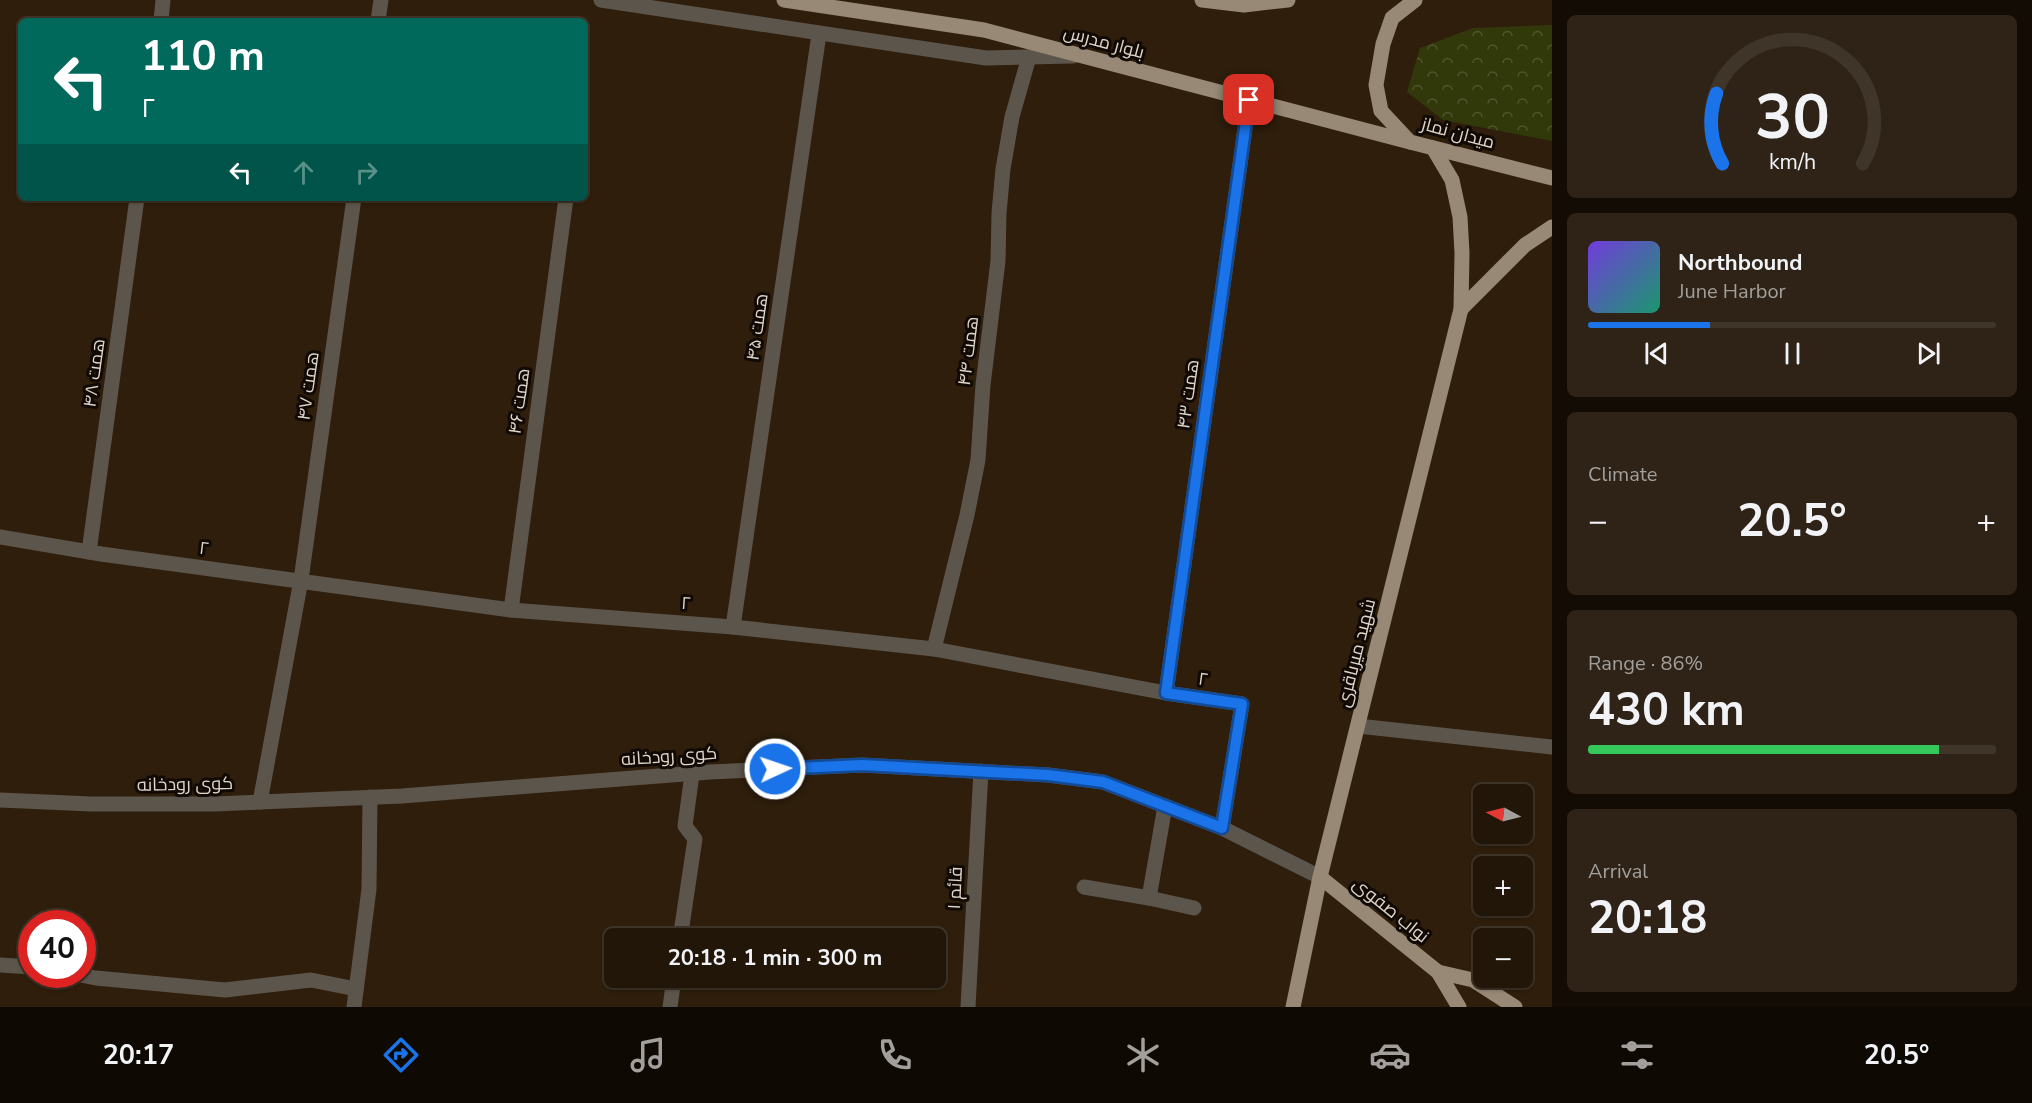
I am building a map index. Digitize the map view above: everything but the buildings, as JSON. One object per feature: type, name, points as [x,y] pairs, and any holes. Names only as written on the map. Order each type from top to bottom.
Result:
[{"type":"main road","name":"بلوار مدرس","points":[[784,0],[984,30],[1410,142]]},
{"type":"main road","points":[[1202,0],[1244,3],[1288,0]]},
{"type":"main road","name":"میدان نماز","points":[[1415,0],[1392,18],[1383,44],[1376,85],[1381,111],[1410,142],[1552,178]]},
{"type":"main road","name":"شهید میرباقری","points":[[1293,1007],[1320,877],[1461,309],[1460,217],[1452,180],[1433,148]]},
{"type":"main road","points":[[1461,309],[1525,245],[1552,227]]},
{"type":"main road","name":"نواب صفوی","points":[[1320,877],[1438,972],[1460,1007]]},
{"type":"main road","name":"نواب صفوی","points":[[1438,972],[1473,980],[1515,1007]]},
{"type":"street","points":[[161,18],[164,0]]},
{"type":"street","points":[[378,18],[381,0]]},
{"type":"street","points":[[601,0],[986,58],[1081,56]]},
{"type":"street","name":"همت ۴۵","points":[[733,627],[819,34]]},
{"type":"street","name":"همت ۴۴","points":[[934,649],[978,460],[983,384],[998,261],[1003,169],[1012,117],[1029,57]]},
{"type":"street","name":"همت ۴۳","points":[[1166,693],[1249,100]]},
{"type":"street","name":"همت ۴۸","points":[[89,552],[137,201]]},
{"type":"street","name":"همت ۴۷","points":[[260,802],[301,580],[354,201]]},
{"type":"street","name":"همت ۴۶","points":[[512,610],[566,201]]},
{"type":"street","name":"۲","points":[[0,537],[89,552],[512,610],[733,627],[934,649],[1166,693],[1242,704],[1222,828]]},
{"type":"street","points":[[1358,726],[1552,747]]},
{"type":"street","name":"کوی رودخانه","points":[[0,800],[91,804],[215,804],[370,797],[692,774],[862,765],[981,771],[1048,775],[1103,782],[1222,828],[1320,877]]},
{"type":"street","name":"قائم ۱","points":[[968,1007],[981,771]]},
{"type":"street","points":[[682,928],[695,839],[685,826],[692,774]]},
{"type":"street","points":[[354,1007],[369,889],[370,797]]},
{"type":"street","points":[[1149,898],[1166,806]]},
{"type":"street","points":[[1084,887],[1194,908]]},
{"type":"street","points":[[0,965],[18,966]]},
{"type":"street","points":[[96,977],[225,990],[311,980],[356,989]]},
{"type":"street","points":[[670,1007],[673,988]]},
{"type":"green space","points":[[1552,25],[1552,141],[1443,120],[1407,92],[1420,48],[1473,28]]},
{"type":"route","points":[[775,769],[862,765],[1048,775],[1103,782],[1222,828],[1242,704],[1166,693],[1249,100]]}]
